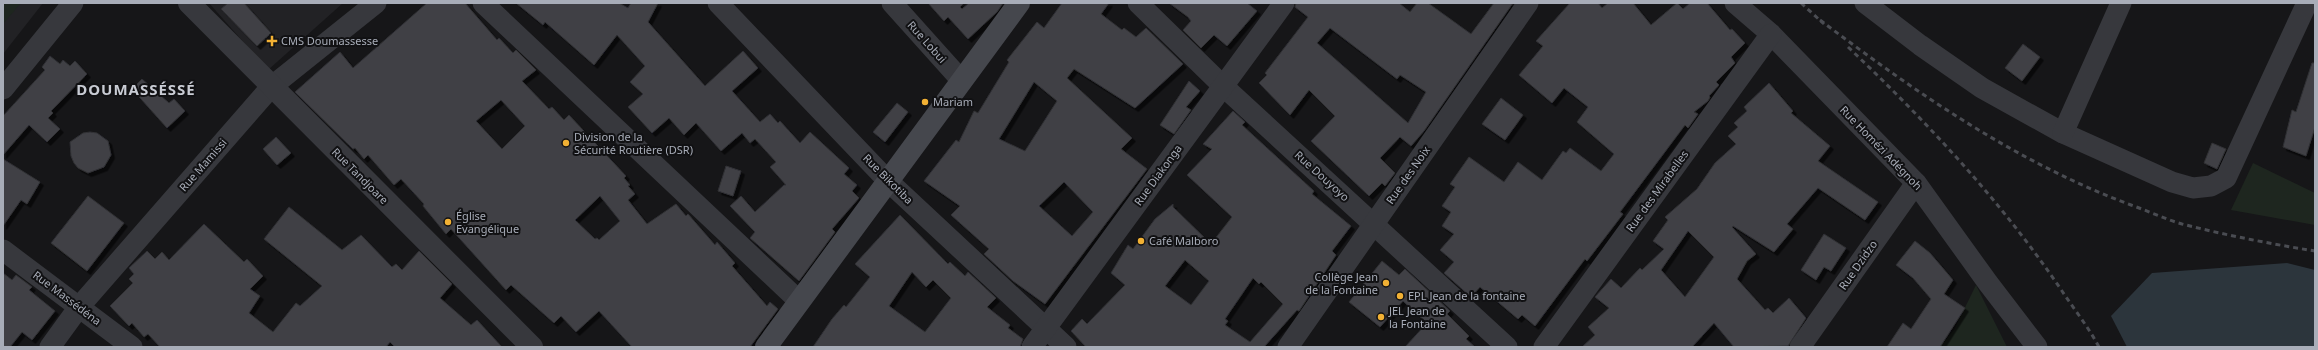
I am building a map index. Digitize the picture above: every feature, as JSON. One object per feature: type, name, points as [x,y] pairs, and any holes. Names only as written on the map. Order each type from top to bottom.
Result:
[{"type":"main road","points":[[766,347],[889,182],[1019,3]]},
{"type":"street","points":[[3,89],[73,3]]},
{"type":"street","name":"Rue Tandjoare","points":[[189,3],[531,347]]},
{"type":"street","name":"Rue Mamissi","points":[[50,347],[79,307],[271,87],[376,3]]},
{"type":"street","points":[[483,3],[799,301]]},
{"type":"street","name":"Rue Bikotiba","points":[[718,3],[889,182],[1066,347]]},
{"type":"street","name":"Rue Lobui","points":[[892,3],[962,81]]},
{"type":"street","name":"Rue Douyoyo","points":[[1138,3],[1223,86],[1375,224],[1507,347]]},
{"type":"street","name":"Rue Diakonga","points":[[1032,347],[1284,3]]},
{"type":"street","name":"Rue des Noix","points":[[1288,347],[1528,3]]},
{"type":"street","name":"Rue Homézi Adégnoh","points":[[1735,3],[1771,34],[1916,183],[1988,283],[2037,347]]},
{"type":"street","points":[[1865,3],[1920,45],[1982,88],[2063,133],[2172,182],[2193,188],[2210,186],[2226,178],[2307,3]]},
{"type":"street","points":[[2063,133],[2121,3]]},
{"type":"street","name":"Rue des Mirabelles","points":[[1544,347],[1771,34]]},
{"type":"street","name":"Rue Dzidzo","points":[[1800,347],[1916,183]]},
{"type":"street","name":"Rue Massédéna","points":[[3,250],[132,347]]},
{"type":"shaded area","points":[[3,3],[43,3],[3,54]]},
{"type":"shaded area","points":[[3,3],[21,3],[3,24]]},
{"type":"shaded area","name":"CMS Doumassesse","points":[[209,3],[343,3],[268,70]]},
{"type":"shaded area","points":[[2253,163],[2315,193],[2315,225],[2231,210]]},
{"type":"shaded area","points":[[2287,263],[2315,270],[2315,347],[2127,347],[2111,316],[2152,273]]},
{"type":"shaded area","points":[[1976,285],[2007,347],[1940,347],[1954,330]]},
{"type":"building","points":[[228,3],[244,3],[271,33],[257,46],[221,9]]},
{"type":"building","points":[[427,3],[465,3],[497,40],[499,38],[513,53],[516,50],[536,70],[522,81],[549,109],[552,107],[564,120],[569,115],[626,176],[624,178],[630,185],[628,186],[635,194],[628,200],[647,224],[676,204],[686,216],[688,214],[715,245],[717,242],[735,263],[732,266],[767,306],[770,302],[778,309],[750,347],[632,347],[599,311],[576,332],[561,316],[554,323],[511,285],[506,290],[451,229],[446,234],[423,206],[424,204],[401,179],[394,185],[368,155],[364,159],[355,148],[353,149],[295,92],[340,52],[353,68]],"holes":[[[501,100],[525,126],[502,149],[476,121]],[[600,196],[620,221],[599,240],[597,238],[595,239],[575,220]]]},
{"type":"building","points":[[516,3],[619,3],[628,8],[631,3],[658,3],[648,22],[705,86],[743,51],[758,68],[732,91],[760,122],[770,114],[778,123],[780,121],[800,143],[810,132],[849,168],[844,174],[857,185],[852,191],[859,198],[832,229],[835,232],[799,281],[750,238],[755,232],[730,206],[741,196],[755,212],[784,185],[786,185],[770,167],[776,162],[755,139],[750,143],[742,133],[721,151],[696,123],[684,135],[669,118],[652,133],[628,107],[643,94],[630,82],[645,66],[617,35],[594,65],[545,22],[543,25]]},
{"type":"building","points":[[928,3],[964,3],[960,7],[962,9],[969,3],[1003,3],[997,12],[968,39],[948,17],[944,21]]},
{"type":"building","points":[[1062,3],[1109,3],[1101,14],[1122,30],[1124,28],[1136,37],[1146,28],[1183,64],[1135,108],[1074,69],[1067,78],[1132,138],[1121,149],[1147,169],[1045,304],[1013,281],[984,254],[989,249],[951,215],[960,206],[924,181],[956,140],[959,142],[974,111],[978,113],[1009,62],[1007,60],[1037,22],[1044,28]],"holes":[[[1034,82],[1057,101],[1025,151],[999,139]],[[1064,182],[1093,212],[1072,236],[1039,206]]]},
{"type":"building","points":[[1169,3],[1247,3],[1257,11],[1227,46],[1214,35],[1201,48],[1183,30],[1191,21]]},
{"type":"building","points":[[1296,3],[1399,3],[1410,12],[1417,3],[1428,3],[1471,34],[1494,3],[1513,3],[1424,131],[1411,146],[1400,137],[1380,158],[1395,173],[1385,186],[1382,183],[1369,196],[1311,141],[1335,116],[1309,90],[1290,115],[1259,83],[1267,75],[1265,73],[1308,17],[1295,7]],"holes":[[[1330,28],[1397,79],[1400,75],[1426,92],[1408,123],[1317,43]]]},
{"type":"building","points":[[1570,3],[1598,3],[1602,8],[1608,3],[1633,3],[1651,25],[1677,3],[1683,9],[1690,3],[1707,3],[1730,30],[1732,29],[1745,43],[1731,57],[1735,63],[1716,82],[1719,85],[1709,96],[1708,101],[1694,112],[1698,114],[1688,128],[1685,125],[1620,212],[1623,214],[1587,261],[1585,259],[1535,326],[1522,315],[1518,319],[1480,287],[1471,297],[1444,273],[1454,262],[1440,250],[1454,234],[1442,226],[1451,212],[1442,206],[1455,187],[1450,184],[1469,157],[1504,182],[1518,162],[1542,180],[1563,151],[1566,153],[1570,148],[1601,171],[1614,154],[1577,122],[1588,107],[1564,88],[1552,103],[1519,75],[1543,46],[1536,41]]},
{"type":"building","points":[[2023,44],[2040,57],[2022,81],[2005,68]]},
{"type":"building","points":[[50,56],[60,64],[63,60],[70,66],[75,61],[87,74],[51,111],[53,113],[48,118],[60,129],[47,142],[29,125],[3,155],[3,116],[45,70],[42,67]]},
{"type":"building","points":[[2312,63],[2315,63],[2315,127],[2306,156],[2283,147],[2292,110],[2296,112]]},
{"type":"building","points":[[142,79],[169,103],[174,99],[185,111],[167,128],[132,89]]},
{"type":"building","points":[[1189,81],[1200,91],[1186,107],[1191,110],[1174,134],[1160,125]]},
{"type":"building","points":[[1769,83],[1793,111],[1791,113],[1830,146],[1818,161],[1878,202],[1865,220],[1818,188],[1787,224],[1793,229],[1774,252],[1733,226],[1732,227],[1756,254],[1747,261],[1737,279],[1765,310],[1768,308],[1773,313],[1789,298],[1806,318],[1788,346],[1734,347],[1714,323],[1692,347],[1582,347],[1595,335],[1588,327],[1609,308],[1595,297],[1611,279],[1621,288],[1640,268],[1642,270],[1664,249],[1653,241],[1668,220],[1665,217],[1697,189],[1715,163],[1736,144],[1728,136],[1738,127],[1734,123],[1747,111],[1744,107]],"holes":[[[1688,231],[1714,257],[1685,297],[1661,270]]]},
{"type":"building","points":[[1501,98],[1523,115],[1505,140],[1482,124]]},
{"type":"building","points":[[897,103],[908,112],[885,142],[873,132]]},
{"type":"building","points":[[1233,111],[1245,122],[1242,125],[1314,191],[1312,194],[1351,226],[1332,251],[1336,255],[1299,311],[1297,310],[1264,347],[1086,347],[1071,331],[1082,319],[1087,324],[1125,285],[1111,273],[1128,245],[1133,249],[1155,219],[1173,204],[1173,207],[1211,244],[1232,217],[1187,175],[1212,149],[1203,144]],"holes":[[[1185,260],[1209,281],[1191,305],[1165,286]],[[1253,278],[1259,284],[1261,282],[1283,304],[1250,342],[1225,325],[1228,321],[1225,319]]]},
{"type":"building","points":[[83,133],[97,133],[108,141],[111,155],[104,167],[88,173],[78,168],[74,163],[71,156],[70,142]]},
{"type":"building","points":[[276,137],[291,153],[277,165],[263,149]]},
{"type":"building","points":[[2212,143],[2226,149],[2217,169],[2204,163]]},
{"type":"building","points":[[3,159],[40,182],[27,204],[21,200],[3,226]]},
{"type":"building","points":[[726,166],[741,171],[733,196],[718,191]]},
{"type":"building","points":[[88,196],[124,223],[87,271],[51,243]]},
{"type":"building","points":[[289,207],[342,250],[361,235],[392,267],[396,264],[402,270],[419,251],[452,284],[440,298],[471,325],[477,320],[502,347],[395,347],[390,342],[386,347],[160,347],[148,334],[144,337],[132,323],[129,326],[110,306],[133,283],[129,279],[134,274],[129,268],[147,251],[155,259],[162,252],[169,260],[204,224],[244,262],[247,259],[263,276],[250,289],[260,296],[249,313],[273,332],[296,303],[300,306],[322,286],[264,239]]},
{"type":"building","points":[[900,215],[948,264],[950,262],[965,276],[968,272],[996,298],[987,307],[1010,325],[1008,328],[1023,339],[1020,347],[813,347],[832,319],[844,305],[846,307],[870,277],[855,264]],"holes":[[[912,272],[926,287],[933,280],[951,298],[925,332],[889,306]]]},
{"type":"building","points":[[1824,234],[1846,248],[1831,271],[1824,267],[1816,280],[1801,270]]},
{"type":"building","points":[[1915,241],[1930,253],[1953,280],[1944,294],[1965,308],[1940,347],[1887,347],[1903,323],[1911,329],[1931,299],[1913,278],[1896,265]]},
{"type":"building","points":[[1382,261],[1399,275],[1405,269],[1450,311],[1447,314],[1469,336],[1466,339],[1475,347],[1405,347],[1427,323],[1403,301],[1380,327],[1349,302]]},
{"type":"building","points":[[3,273],[12,280],[16,275],[32,287],[29,290],[55,311],[32,340],[22,332],[10,347],[3,347]]},
{"type":"railway","points":[[1801,3],[1824,24]]},
{"type":"railway","points":[[1820,20],[1931,100],[1969,124],[2008,147],[2089,188],[2182,224],[2248,239],[2315,251]]},
{"type":"railway","points":[[1848,47],[1906,104],[1962,163],[2014,225],[2039,258],[2099,347]]},
{"type":"place","name":"CMS Doumassesse","points":[[272,41]]},
{"type":"place","name":"Mariam","points":[[925,102]]},
{"type":"place","name":"Division de la Sécurité Routière (DSR)","points":[[566,143]]},
{"type":"place","name":"Église Evangélique","points":[[448,222]]},
{"type":"place","name":"Café Malboro","points":[[1141,241]]},
{"type":"place","name":"Collège Jean de la Fontaine","points":[[1386,283]]},
{"type":"place","name":"EPL Jean de la fontaine","points":[[1400,296]]},
{"type":"place","name":"JEL Jean de la Fontaine","points":[[1381,317]]},
{"type":"district","name":"DOUMASSÉSSÉ","points":[[136,90]]}]
